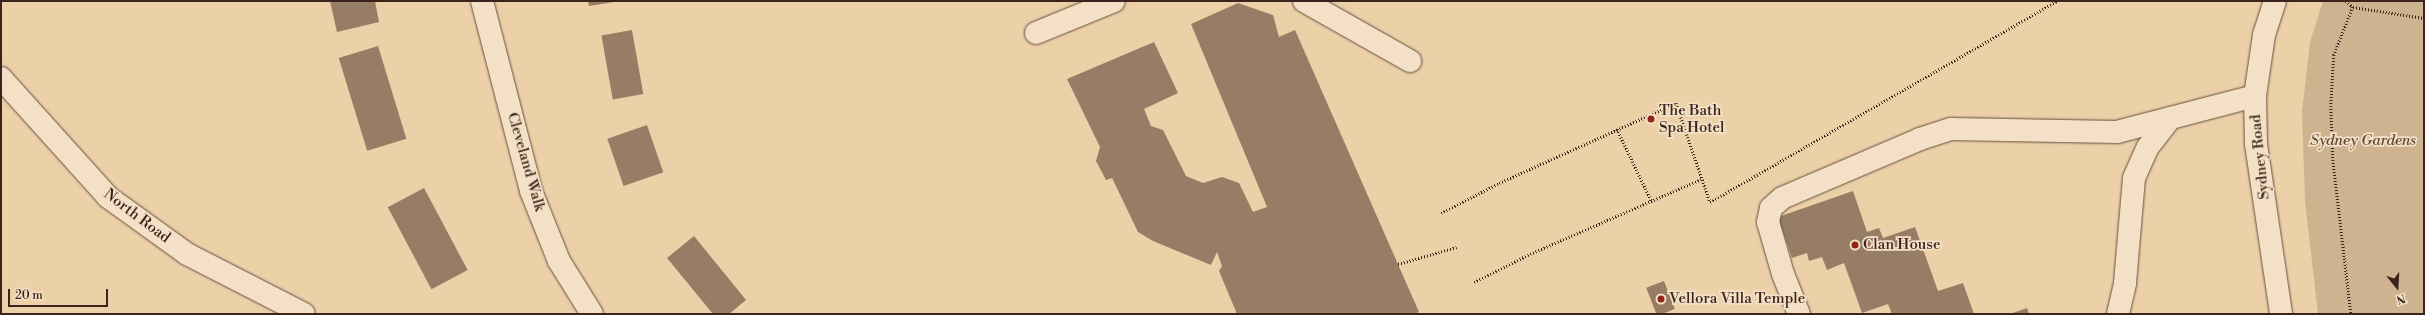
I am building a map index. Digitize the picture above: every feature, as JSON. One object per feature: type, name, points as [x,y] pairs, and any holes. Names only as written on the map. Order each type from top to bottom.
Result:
[{"type":"street","name":"Cleveland Walk","points":[[482,1],[531,192],[559,261],[592,314]]},
{"type":"street","points":[[1036,34],[1114,1]]},
{"type":"street","points":[[1304,1],[1410,61]]},
{"type":"street","name":"Sydney Road","points":[[2275,1],[2264,35],[2255,96],[2256,144],[2281,314]]},
{"type":"street","name":"North Road","points":[[1,78],[108,197],[187,254],[304,314]]},
{"type":"street","points":[[1799,314],[1783,274],[1768,222],[1771,208],[1782,198],[1920,139],[1951,129],[2117,132],[2255,96]]},
{"type":"street","points":[[2118,314],[2124,283],[2134,178],[2148,147],[2171,118]]},
{"type":"path","points":[[1441,213],[1499,183],[1676,102],[1710,202],[2057,1]]},
{"type":"path","points":[[2346,1],[2353,7],[2424,18]]},
{"type":"path","points":[[2351,314],[2333,160],[2331,106],[2334,55],[2353,7]]},
{"type":"path","points":[[1618,129],[1651,200]]},
{"type":"path","points":[[1474,282],[1651,200],[1702,179]]},
{"type":"path","points":[[1398,264],[1458,247]]},
{"type":"green space","name":"Sydney Gardens","points":[[2323,1],[2424,1],[2424,314],[2318,314],[2305,201],[2302,112],[2310,42]]},
{"type":"building","points":[[330,1],[375,1],[379,22],[337,32]]},
{"type":"building","points":[[588,1],[614,1],[614,2],[589,6]]},
{"type":"building","points":[[1238,3],[1273,15],[1279,37],[1295,30],[1419,312],[1414,314],[1237,314],[1219,271],[1222,266],[1217,252],[1211,265],[1153,241],[1138,232],[1112,178],[1106,180],[1096,161],[1100,147],[1067,79],[1154,42],[1178,93],[1144,109],[1151,126],[1163,130],[1186,176],[1203,183],[1222,177],[1239,183],[1253,212],[1267,207],[1191,24]]},
{"type":"building","points":[[632,30],[643,94],[613,99],[601,35]]},
{"type":"building","points":[[378,46],[406,139],[367,151],[339,58]]},
{"type":"building","points":[[647,125],[663,172],[624,186],[607,139]]},
{"type":"building","points":[[424,188],[468,270],[431,289],[388,207]]},
{"type":"building","name":"Clan House","points":[[1853,191],[1867,232],[1879,228],[1883,238],[1915,227],[1938,291],[1963,283],[1974,314],[1892,314],[1888,304],[1862,313],[1844,263],[1827,270],[1822,257],[1809,261],[1807,253],[1792,258],[1778,217]]},
{"type":"building","points":[[694,236],[746,300],[729,314],[713,314],[667,258]]},
{"type":"building","name":"Vellora Villa Temple","points":[[1664,281],[1675,309],[1662,314],[1656,314],[1646,288]]},
{"type":"building","points":[[2027,308],[2029,314],[2010,314]]},
{"type":"place","name":"The Bath Spa Hotel","points":[[1651,119]]},
{"type":"place","name":"Clan House","points":[[1855,245]]},
{"type":"place","name":"Vellora Villa Temple","points":[[1661,299]]}]
